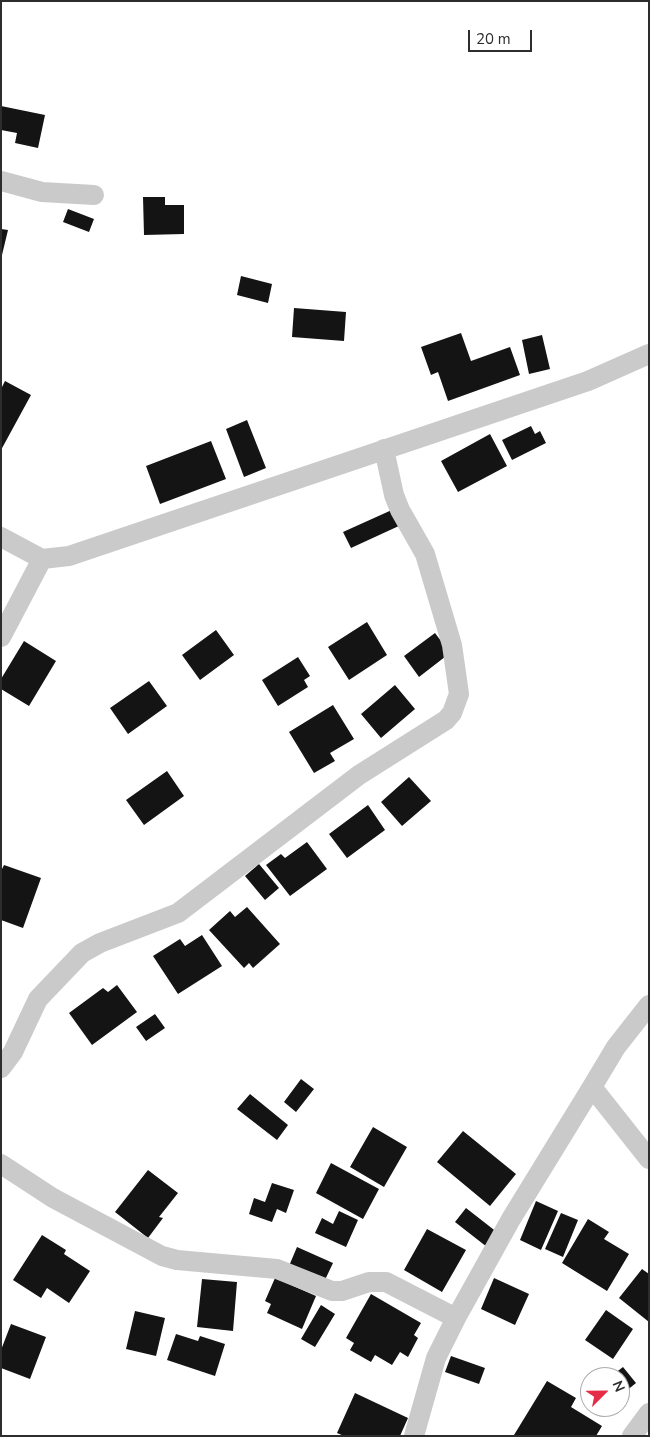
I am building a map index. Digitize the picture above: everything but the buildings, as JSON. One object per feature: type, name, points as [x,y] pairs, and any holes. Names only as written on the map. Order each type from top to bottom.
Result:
[{"type":"street","points":[[1,181],[42,192],[94,195]]},
{"type":"street","points":[[1,537],[42,559],[69,556],[588,381],[649,354]]},
{"type":"street","points":[[1,1068],[13,1052],[38,999],[82,953],[100,943],[178,913],[359,774],[446,720],[452,713],[459,694],[452,645],[425,554],[394,495],[384,449]]},
{"type":"street","points":[[1,637],[42,559]]},
{"type":"street","points":[[414,1436],[436,1358],[456,1318],[511,1219],[616,1047],[649,1005]]},
{"type":"street","points":[[592,1087],[649,1159]]},
{"type":"street","points":[[1,1164],[53,1198],[162,1256],[177,1260],[276,1269],[332,1291],[342,1291],[369,1282],[386,1282],[456,1318]]},
{"type":"street","points":[[632,1436],[649,1413]]}]
